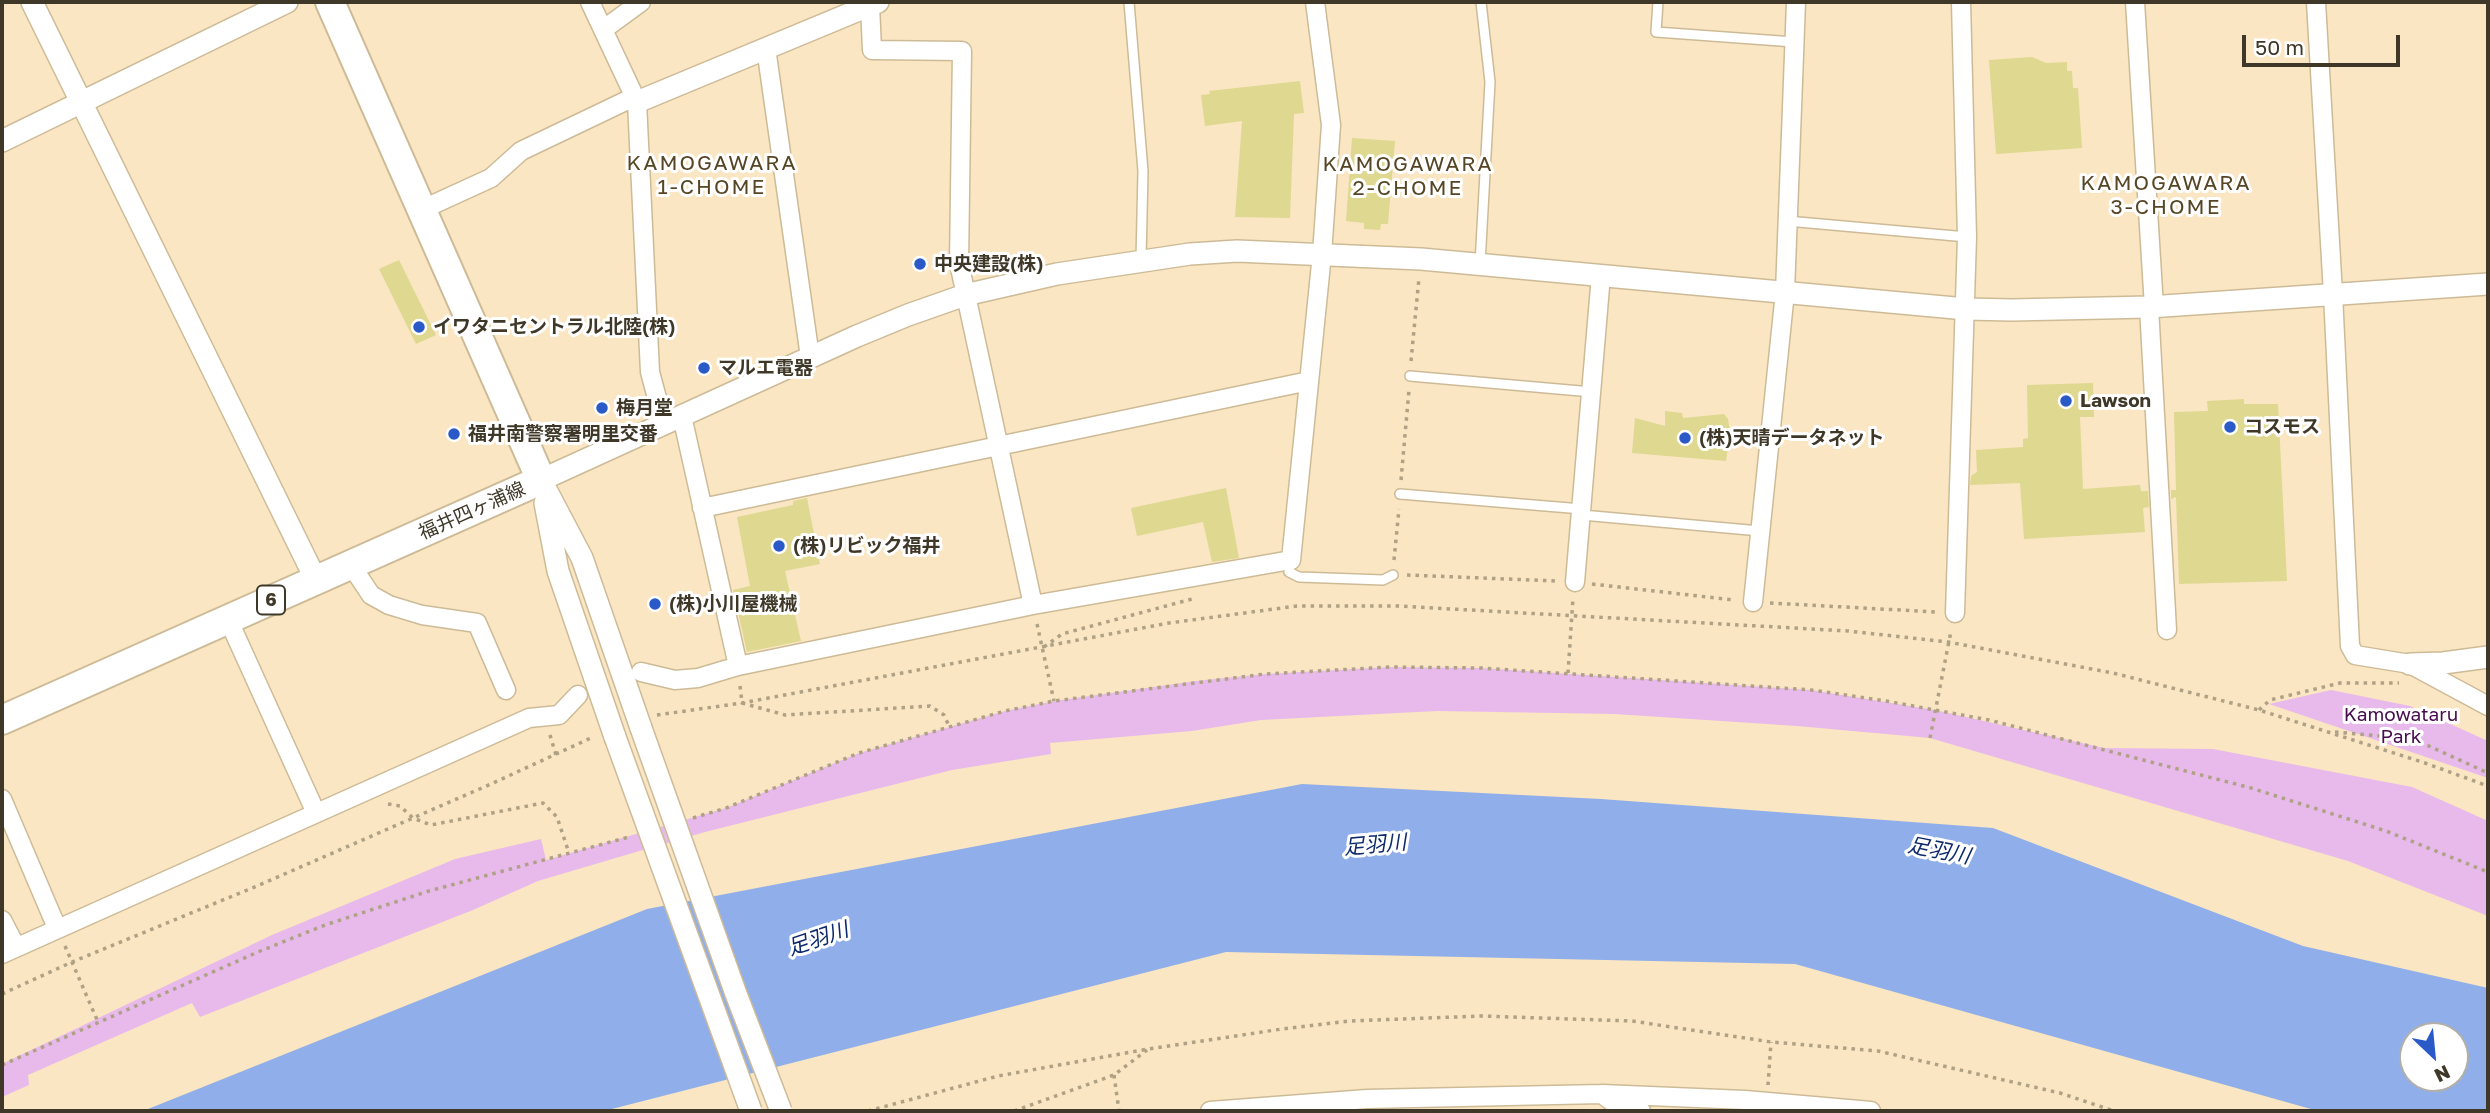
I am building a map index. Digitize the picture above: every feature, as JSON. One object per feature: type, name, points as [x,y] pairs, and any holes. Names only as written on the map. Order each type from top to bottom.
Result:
[{"type":"main road","name":"福井四ヶ浦線","points":[[2,720],[541,480],[330,2]]},
{"type":"street","points":[[32,2],[316,580]]},
{"type":"street","points":[[2,141],[287,2]]},
{"type":"street","points":[[590,2],[636,99],[650,372],[673,420],[702,508],[738,666]]},
{"type":"street","points":[[604,29],[641,2]]},
{"type":"street","points":[[641,672],[675,680],[698,678],[738,666],[1033,605],[1291,560],[1322,254],[1331,125],[1315,2]]},
{"type":"street","points":[[1753,602],[1785,292],[1796,2]]},
{"type":"street","points":[[1955,613],[1967,237],[1961,2]]},
{"type":"street","points":[[2135,2],[2167,630]]},
{"type":"street","points":[[2316,2],[2350,646],[2355,655],[2410,664],[2488,657]]},
{"type":"street","points":[[421,210],[491,178],[521,151],[636,99],[870,4],[872,50],[962,51],[959,263],[1033,605]]},
{"type":"street","points":[[766,48],[810,357]]},
{"type":"street","points":[[541,480],[908,315],[965,295],[1056,274],[1141,260],[1237,251],[1420,259],[1966,309],[2012,310],[2151,307],[2488,284]]},
{"type":"street","points":[[1575,582],[1601,275]]},
{"type":"street","points":[[702,508],[1309,381]]},
{"type":"street","points":[[541,480],[582,558],[646,722],[736,994],[781,1111]]},
{"type":"street","points":[[541,480],[558,571],[607,736],[751,1111]]},
{"type":"street","points":[[351,565],[371,595],[389,605],[422,615],[477,623],[506,690]]},
{"type":"street","points":[[228,619],[316,813]]},
{"type":"street","points":[[2410,664],[2488,706]]},
{"type":"street","points":[[2,919],[9,951],[530,718],[559,715],[578,695]]},
{"type":"street","points":[[2,799],[57,928]]},
{"type":"street","points":[[1602,1094],[1619,1107],[1641,1111]]},
{"type":"street","points":[[1210,1111],[1367,1099],[1602,1094],[1745,1100],[1871,1111]]},
{"type":"lane","points":[[1129,2],[1143,171],[1141,260]]},
{"type":"lane","points":[[1480,2],[1490,82],[1480,264]]},
{"type":"lane","points":[[1658,2],[1656,32],[1794,42]]},
{"type":"lane","points":[[1787,221],[1967,237]]},
{"type":"lane","points":[[1410,376],[1592,392]]},
{"type":"lane","points":[[1400,494],[1760,531]]},
{"type":"lane","points":[[1291,560],[1289,572],[1299,577],[1383,580],[1393,575]]},
{"type":"path","points":[[1420,259],[1393,575],[1575,582],[1753,602],[1955,613]]},
{"type":"path","points":[[1042,648],[1062,634],[1196,598]]},
{"type":"path","points":[[1033,605],[1055,701]]},
{"type":"path","points":[[646,722],[1169,623],[1297,606],[1398,606],[1848,631],[1948,642],[2113,673],[2259,710],[2488,786]]},
{"type":"path","points":[[1568,673],[1570,617]]},
{"type":"path","points":[[1930,738],[1948,642]]},
{"type":"path","points":[[2259,710],[2270,700],[2340,683],[2401,683],[2410,664]]},
{"type":"path","points":[[693,818],[726,808],[859,753],[1005,711],[1055,701],[1196,681],[1312,671],[1390,667],[1481,668],[1811,690],[1989,720],[2251,788],[2386,831],[2488,872]]},
{"type":"path","points":[[742,702],[785,715],[930,706],[944,715],[949,726]]},
{"type":"path","points":[[2326,731],[2381,736],[2429,746],[2488,773]]},
{"type":"path","points":[[2,994],[607,736]]},
{"type":"path","points":[[376,808],[389,804],[400,806],[413,818],[431,825],[543,803],[557,817],[569,853]]},
{"type":"path","points":[[2,1065],[325,925],[429,891],[630,837]]},
{"type":"path","points":[[72,962],[98,1023]]},
{"type":"path","points":[[868,1111],[998,1076],[1148,1049],[1349,1021],[1481,1016],[1632,1021],[1771,1042],[1878,1051],[2060,1093],[2114,1111]]},
{"type":"path","points":[[1771,1042],[1771,1064]]},
{"type":"path","points":[[1014,1111],[1114,1075],[1148,1049]]},
{"type":"path","points":[[1114,1075],[1119,1111]]},
{"type":"green space","points":[[1390,667],[1481,668],[1811,690],[1935,710],[2104,748],[2213,749],[2412,787],[2488,821],[2488,916],[2348,861],[1930,738],[1615,714],[1437,711],[1261,720],[1192,731],[1050,743],[1051,754],[952,770],[705,832],[538,881],[473,910],[200,1017],[192,1003],[28,1075],[29,1085],[2,1097],[2,1064],[272,935],[455,859],[541,839],[546,860],[726,808],[859,753],[1005,711],[1054,701],[1196,681]]},
{"type":"green space","name":"Kamowataru Park","points":[[2331,690],[2410,706],[2488,741],[2488,778],[2269,704]]},
{"type":"water","name":"足羽川","points":[[1302,784],[1601,799],[1993,828],[2303,946],[2488,988],[2488,1111],[2318,1111],[1795,964],[1226,952],[604,1111],[143,1111],[647,909]]},
{"type":"building","points":[[2032,57],[2046,63],[2067,62],[2067,71],[2072,71],[2073,88],[2078,88],[2082,148],[1996,154],[1989,60]]},
{"type":"building","points":[[1300,81],[1304,113],[1294,114],[1290,218],[1235,217],[1242,121],[1205,126],[1201,95],[1210,94],[1209,91]]},
{"type":"building","points":[[1352,138],[1395,141],[1388,224],[1381,224],[1380,230],[1364,229],[1364,223],[1346,221]]},
{"type":"building","points":[[399,260],[436,335],[416,344],[379,269]]},
{"type":"building","points":[[2093,383],[2094,417],[2080,417],[2083,489],[2140,485],[2141,491],[2148,491],[2149,507],[2143,508],[2145,532],[2024,539],[2020,483],[1970,485],[1971,476],[1977,472],[1976,450],[2023,447],[2023,439],[2028,438],[2027,385]]},
{"type":"building","points":[[2244,399],[2244,404],[2278,404],[2287,581],[2179,584],[2176,497],[2171,499],[2171,490],[2176,490],[2174,412],[2208,411],[2207,401]]},
{"type":"building","points":[[1665,411],[1682,413],[1683,418],[1724,414],[1728,419],[1730,432],[1726,461],[1632,453],[1635,418],[1665,426]]},
{"type":"building","points":[[1226,488],[1239,558],[1212,562],[1203,522],[1137,536],[1131,508]]},
{"type":"building","points":[[807,498],[820,564],[785,571],[801,641],[747,652],[733,590],[750,586],[737,517],[793,505],[793,501]]},
{"type":"place","name":"中央建設(株)","points":[[920,264]]},
{"type":"place","name":"イワタニセントラル北陸(株)","points":[[419,327]]},
{"type":"place","name":"マルエ電器","points":[[704,368]]},
{"type":"place","name":"Lawson","points":[[2066,401]]},
{"type":"place","name":"梅月堂","points":[[602,408]]},
{"type":"place","name":"コスモス","points":[[2230,427]]},
{"type":"place","name":"福井南警察署明里交番","points":[[454,434]]},
{"type":"place","name":"(株)天晴データネット","points":[[1685,438]]},
{"type":"place","name":"(株)リビック福井","points":[[779,546]]},
{"type":"place","name":"(株)小川屋機械","points":[[655,604]]},
{"type":"district","name":"KAMOGAWARA 1-CHOME","points":[[712,175]]},
{"type":"district","name":"KAMOGAWARA 2-CHOME","points":[[1408,176]]},
{"type":"district","name":"KAMOGAWARA 3-CHOME","points":[[2166,195]]}]
